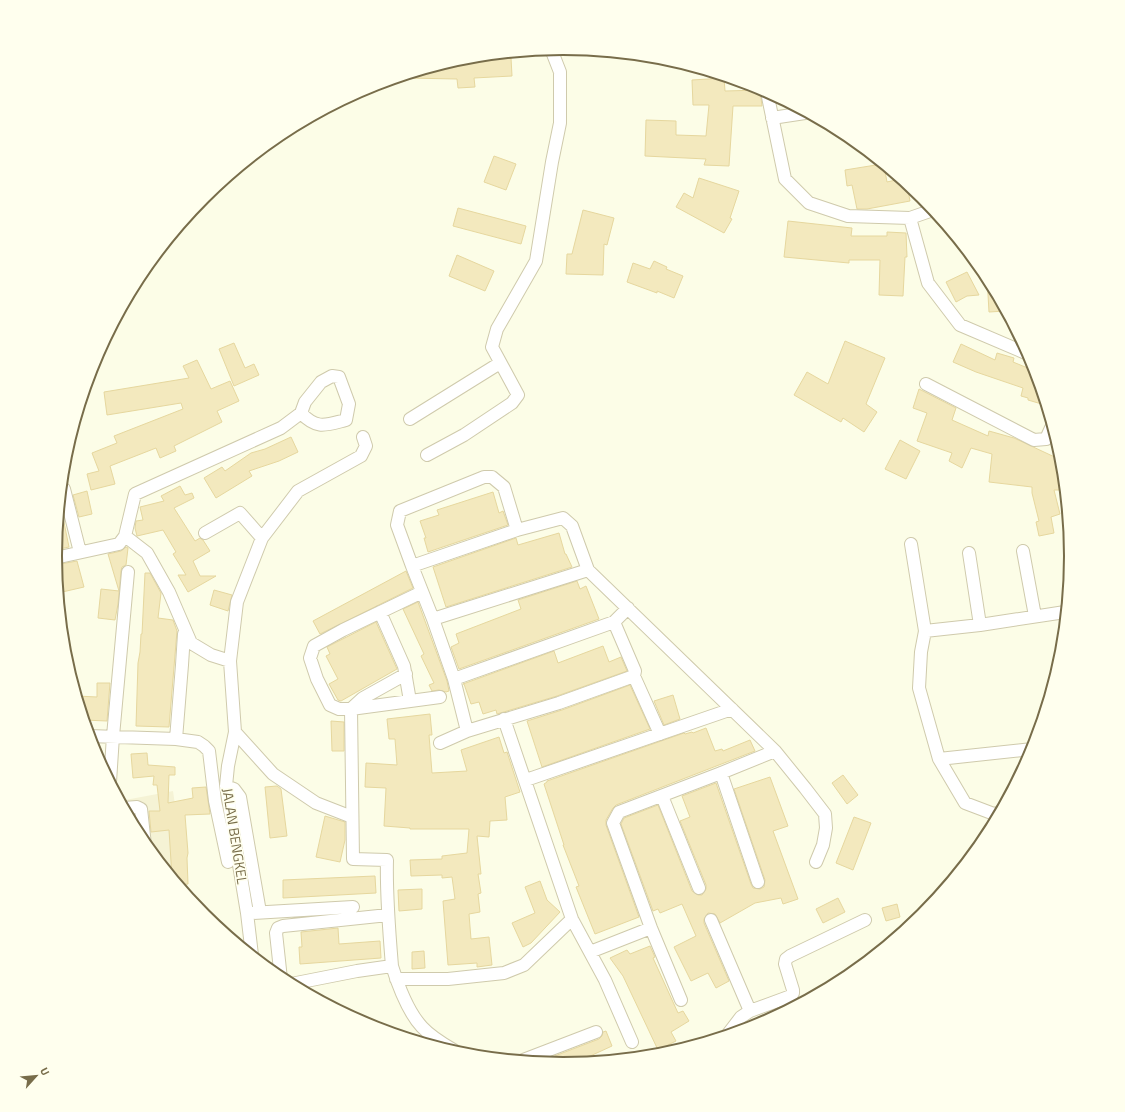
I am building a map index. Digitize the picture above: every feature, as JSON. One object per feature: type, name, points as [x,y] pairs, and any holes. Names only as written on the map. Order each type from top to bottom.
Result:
[{"type":"street","points":[[427,455],[464,435],[512,403],[518,395],[492,346],[497,329],[536,261],[560,123],[560,72],[554,55]]},
{"type":"street","points":[[768,100],[785,179],[809,203],[848,216],[910,218],[926,212]]},
{"type":"street","points":[[772,118],[797,114]]},
{"type":"street","points":[[910,218],[928,283],[960,325],[1019,350]]},
{"type":"street","points":[[410,419],[500,363]]},
{"type":"street","points":[[62,556],[119,544],[125,536],[135,494],[281,428],[301,412],[305,402],[321,382],[332,376],[340,377],[349,404],[346,420],[324,426],[309,421],[301,412]]},
{"type":"street","points":[[926,384],[1034,440],[1046,439],[1048,435]]},
{"type":"street","name":"JALAN BENGKEL","points":[[251,948],[247,913],[226,786],[228,766],[235,732],[230,661],[237,602],[262,538],[298,491],[362,456],[366,446],[363,437]]},
{"type":"street","points":[[467,731],[454,679],[397,525],[400,511],[484,477],[492,477],[504,487],[517,530]]},
{"type":"street","points":[[66,495],[80,552]]},
{"type":"street","points":[[205,533],[240,513],[262,538]]},
{"type":"street","points":[[412,566],[517,530],[563,518],[572,526],[588,570],[775,751],[825,814],[826,828],[816,862]]},
{"type":"street","points":[[125,536],[147,553],[169,592],[191,643],[211,655],[230,661]]},
{"type":"street","points":[[911,544],[925,632],[921,652],[919,688],[939,759],[965,803],[992,813]]},
{"type":"street","points":[[1023,551],[1035,616]]},
{"type":"street","points":[[969,553],[980,625]]},
{"type":"street","points":[[433,619],[588,570]]},
{"type":"street","points":[[111,773],[128,572]]},
{"type":"street","points":[[420,593],[314,646],[310,658],[317,679],[330,705],[339,709],[351,709],[440,697]]},
{"type":"street","points":[[454,679],[614,622],[628,608]]},
{"type":"street","points":[[380,612],[406,674],[410,701]]},
{"type":"street","points":[[925,632],[1060,613]]},
{"type":"street","points":[[614,622],[636,673],[634,676],[660,734]]},
{"type":"street","points":[[176,739],[184,634]]},
{"type":"street","points":[[406,674],[363,698],[351,709],[353,858],[388,860],[386,877],[392,966],[403,996],[421,1026],[439,1041]]},
{"type":"street","points":[[440,743],[467,731],[558,703],[634,676]]},
{"type":"street","points":[[526,780],[732,709]]},
{"type":"street","points":[[504,719],[572,919],[613,998],[632,1042]]},
{"type":"street","points":[[235,732],[273,774],[316,803],[352,817]]},
{"type":"street","points":[[95,736],[176,739],[198,742],[204,746],[208,751],[215,801],[228,862]]},
{"type":"street","points":[[939,759],[1024,750]]},
{"type":"street","points":[[681,1000],[651,928],[613,823],[619,812],[721,774],[775,751]]},
{"type":"street","points":[[721,774],[758,882]]},
{"type":"street","points":[[226,786],[234,789],[240,797],[260,912]]},
{"type":"street","points":[[662,796],[699,888]]},
{"type":"street","points":[[130,808],[137,807],[141,809],[144,831]]},
{"type":"street","points":[[247,913],[353,907]]},
{"type":"street","points":[[281,971],[276,933],[278,928],[283,926],[388,915]]},
{"type":"street","points":[[396,979],[448,979],[504,973],[524,965],[572,919]]},
{"type":"street","points":[[711,920],[750,1011]]},
{"type":"street","points":[[734,1026],[741,1017],[750,1011],[791,996],[793,990],[785,964],[786,959],[865,920]]},
{"type":"street","points":[[590,952],[651,928]]},
{"type":"street","points":[[299,982],[392,966]]},
{"type":"street","points":[[533,1056],[596,1032]]},
{"type":"shaded area","points":[[173,791],[187,887],[165,861],[146,834],[126,800]]},
{"type":"building","points":[[511,58],[512,76],[474,78],[475,87],[458,88],[457,79],[413,78],[465,65]]},
{"type":"building","points":[[713,79],[724,82],[725,91],[747,90],[761,96],[762,106],[733,106],[729,166],[704,165],[706,159],[645,156],[646,120],[676,121],[676,135],[706,136],[709,105],[693,105],[692,80]]},
{"type":"building","points":[[494,156],[516,164],[506,190],[484,182]]},
{"type":"building","points":[[875,165],[885,173],[887,182],[894,180],[909,194],[910,201],[867,209],[857,209],[852,185],[847,186],[845,170]]},
{"type":"building","points":[[699,178],[739,191],[730,218],[732,219],[724,233],[676,207],[684,193],[693,198]]},
{"type":"building","points":[[458,208],[526,226],[521,244],[453,226]]},
{"type":"building","points":[[583,210],[614,218],[607,245],[604,244],[603,275],[566,274],[567,254],[572,254]]},
{"type":"building","points":[[788,221],[852,228],[851,236],[887,236],[887,232],[906,233],[907,257],[905,257],[903,296],[879,295],[880,260],[849,260],[849,263],[784,257]]},
{"type":"building","points":[[457,255],[494,271],[485,291],[449,276]]},
{"type":"building","points":[[654,261],[667,267],[666,269],[683,276],[674,298],[627,282],[633,263],[650,269]]},
{"type":"building","points":[[967,272],[979,295],[967,296],[956,302],[946,282]]},
{"type":"building","points":[[988,293],[999,311],[989,312]]},
{"type":"building","points":[[845,341],[885,358],[866,404],[877,412],[864,432],[843,418],[841,422],[794,395],[807,372],[828,384]]},
{"type":"building","points":[[234,343],[245,368],[254,364],[259,375],[234,386],[219,349]]},
{"type":"building","points":[[961,344],[995,360],[997,353],[1014,358],[1013,362],[1026,367],[1039,403],[1021,396],[1023,388],[976,372],[953,362]]},
{"type":"building","points":[[197,360],[211,389],[230,381],[239,401],[217,411],[222,422],[174,446],[176,451],[160,458],[156,448],[110,466],[115,484],[91,490],[87,474],[99,471],[92,453],[117,443],[114,436],[183,409],[181,403],[107,415],[104,392],[189,378],[183,366]]},
{"type":"building","points":[[919,389],[956,408],[952,420],[988,436],[989,431],[1014,438],[1054,457],[1059,490],[1054,490],[1060,514],[1051,517],[1054,533],[1039,536],[1036,522],[1039,521],[1032,493],[1032,487],[989,482],[992,454],[971,448],[962,468],[949,461],[952,453],[917,441],[927,413],[913,408]]},
{"type":"building","points":[[291,437],[298,452],[279,461],[249,471],[252,476],[216,498],[204,478],[222,467],[225,471],[251,453],[265,449]]},
{"type":"building","points":[[900,440],[920,451],[906,479],[885,469]]},
{"type":"building","points":[[180,486],[185,495],[192,493],[194,498],[174,508],[195,541],[200,538],[203,540],[210,551],[193,561],[200,576],[216,576],[188,592],[178,575],[186,575],[173,554],[176,552],[163,530],[137,536],[135,528],[136,521],[143,520],[140,507],[164,501],[161,496]]},
{"type":"building","points":[[87,491],[92,514],[79,517],[73,495]]},
{"type":"building","points":[[493,492],[499,513],[503,511],[508,525],[428,552],[424,538],[426,538],[420,521],[439,515],[437,510]]},
{"type":"building","points":[[63,519],[69,547],[62,548]]},
{"type":"building","points":[[559,533],[565,554],[572,567],[446,607],[433,567],[516,538],[518,545]]},
{"type":"building","points":[[126,547],[128,548],[126,565],[122,567],[121,571],[118,604],[115,620],[98,618],[101,589],[119,591],[108,554],[121,551]]},
{"type":"building","points":[[77,561],[84,587],[63,592],[62,564]]},
{"type":"building","points":[[406,571],[413,588],[320,634],[313,621]]},
{"type":"building","points":[[145,573],[150,573],[161,593],[158,618],[173,620],[177,631],[169,727],[136,726],[138,663],[142,634]]},
{"type":"building","points":[[577,581],[580,589],[586,586],[599,619],[459,669],[451,647],[459,643],[456,634],[521,609],[518,600]]},
{"type":"building","points":[[214,590],[232,595],[228,611],[210,605]]},
{"type":"building","points":[[418,602],[447,681],[449,691],[446,692],[439,690],[432,691],[429,685],[434,683],[421,656],[424,654],[403,609]]},
{"type":"building","points":[[376,622],[397,669],[341,701],[338,700],[329,684],[338,679],[326,656],[330,654],[327,647]]},
{"type":"building","points":[[603,646],[609,662],[621,657],[627,671],[557,696],[497,714],[496,710],[483,714],[479,702],[471,704],[463,684],[554,651],[558,663]]},
{"type":"building","points":[[97,683],[110,683],[107,721],[89,720],[82,696],[97,697]]},
{"type":"building","points":[[630,685],[650,729],[542,767],[527,721]]},
{"type":"building","points":[[673,695],[680,719],[664,725],[654,701]]},
{"type":"building","points":[[430,714],[432,735],[429,735],[432,773],[467,771],[461,750],[499,737],[504,753],[507,752],[520,792],[505,797],[507,820],[490,821],[489,837],[477,836],[481,874],[478,874],[481,893],[478,894],[480,912],[469,914],[471,939],[489,937],[492,965],[477,967],[477,963],[448,965],[443,901],[455,899],[452,877],[442,878],[442,875],[411,876],[410,860],[442,859],[442,856],[467,853],[469,829],[410,829],[384,826],[386,788],[365,787],[366,763],[397,765],[395,739],[389,739],[387,719]]},
{"type":"building","points":[[331,721],[344,722],[344,751],[332,751]]},
{"type":"building","points":[[706,728],[715,751],[722,749],[723,751],[750,740],[755,751],[616,805],[613,808],[606,820],[606,825],[639,917],[595,934],[576,887],[579,886],[563,845],[544,784],[547,781],[684,733],[693,733]]},
{"type":"building","points":[[147,753],[148,765],[175,767],[175,775],[169,775],[168,803],[193,798],[192,788],[206,787],[210,814],[185,815],[188,853],[188,884],[185,884],[171,869],[169,830],[151,832],[149,811],[160,811],[157,785],[153,785],[154,776],[133,778],[131,754]]},
{"type":"building","points":[[843,775],[858,795],[847,804],[832,783]]},
{"type":"building","points":[[770,777],[788,826],[773,831],[798,899],[783,904],[781,898],[755,903],[720,923],[715,914],[708,913],[704,919],[704,923],[729,981],[716,988],[708,973],[691,981],[674,947],[696,936],[682,904],[660,913],[658,909],[653,911],[621,824],[624,818],[658,805],[692,891],[698,895],[702,895],[706,889],[706,885],[680,821],[690,817],[682,796],[716,783],[751,884],[753,888],[760,889],[764,887],[765,880],[734,789]]},
{"type":"building","points":[[277,786],[281,789],[287,836],[270,838],[265,787]]},
{"type":"building","points":[[325,816],[345,822],[345,840],[340,862],[316,857]]},
{"type":"building","points":[[854,817],[871,823],[853,870],[836,863]]},
{"type":"building","points":[[375,876],[376,893],[283,898],[283,880]]},
{"type":"building","points":[[540,881],[547,900],[560,912],[531,943],[523,947],[512,923],[535,913],[525,887]]},
{"type":"building","points":[[422,889],[422,909],[399,911],[398,890]]},
{"type":"building","points":[[838,898],[845,912],[823,923],[816,909]]},
{"type":"building","points":[[897,904],[900,917],[886,921],[882,908]]},
{"type":"building","points":[[338,928],[339,944],[380,941],[381,958],[300,964],[299,947],[302,947],[301,932]]},
{"type":"building","points":[[650,946],[655,957],[653,958],[678,1013],[683,1011],[689,1021],[671,1032],[676,1041],[667,1045],[657,1048],[623,976],[610,958],[627,950],[630,954]]},
{"type":"building","points":[[424,951],[425,968],[412,969],[412,952]]},
{"type":"building","points":[[606,1031],[612,1046],[590,1056],[553,1057],[599,1039],[603,1032]]}]
